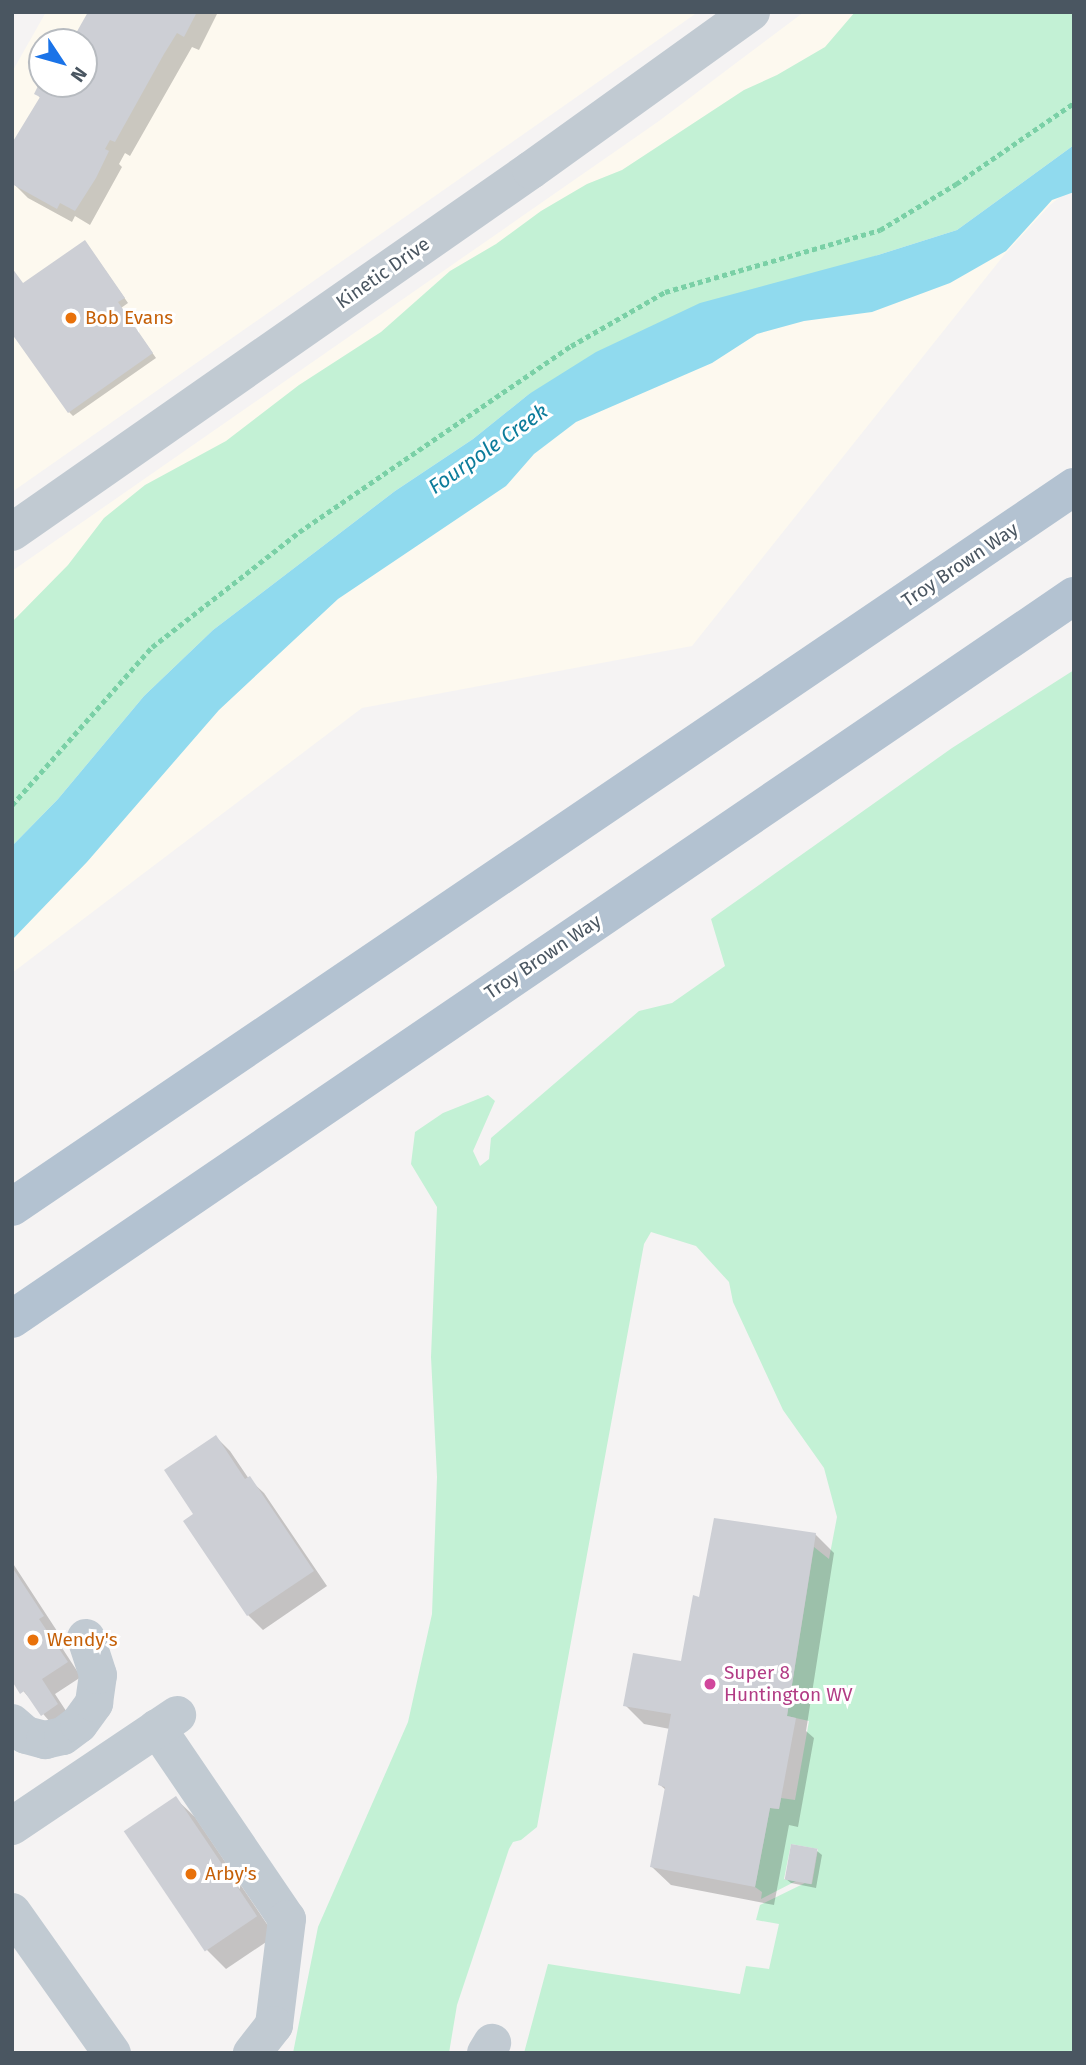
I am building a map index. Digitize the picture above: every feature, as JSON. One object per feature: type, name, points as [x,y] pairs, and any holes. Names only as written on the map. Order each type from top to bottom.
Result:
[{"type":"main road","name":"Troy Brown Way","points":[[12,1208],[1074,487]]},
{"type":"main road","name":"Troy Brown Way","points":[[12,1319],[1074,596]]},
{"type":"street","name":"Kinetic Drive","points":[[12,532],[565,147],[751,12]]},
{"type":"street","points":[[12,1723],[26,1735],[45,1740],[63,1735],[79,1724],[94,1703],[98,1675],[86,1638]]},
{"type":"street","points":[[12,1826],[168,1721],[287,1919],[274,2025],[252,2053]]},
{"type":"street","points":[[12,1912],[112,2053]]},
{"type":"path","points":[[12,805],[152,648],[299,532],[571,346],[665,292],[880,230],[956,184],[1074,103]]},
{"type":"shaded area","points":[[46,12],[698,12],[12,492],[12,72],[28,44],[28,98],[98,98],[98,28],[37,28]]},
{"type":"shaded area","points":[[804,12],[1074,12],[1074,186],[1050,205],[1004,255],[692,646],[362,708],[12,973],[12,571],[659,121]]},
{"type":"green space","points":[[855,12],[1074,12],[1074,145],[957,230],[878,255],[529,394],[473,439],[395,491],[213,630],[144,696],[58,799],[12,846],[12,622],[68,565],[104,518],[145,485],[226,441],[299,385],[381,332],[450,271],[496,244],[541,211],[587,184],[622,170],[744,90],[777,75],[825,47]]},
{"type":"green space","points":[[1074,670],[1074,2053],[524,2053],[548,1964],[740,1994],[746,1966],[769,1969],[779,1924],[756,1920],[760,1905],[805,1883],[812,1884],[818,1849],[791,1844],[784,1879],[796,1881],[761,1899],[762,1892],[755,1887],[770,1808],[779,1809],[781,1798],[795,1800],[809,1721],[787,1716],[814,1547],[829,1559],[837,1517],[824,1468],[783,1410],[733,1302],[729,1282],[696,1246],[651,1232],[644,1244],[537,1827],[521,1840],[513,1842],[509,1849],[457,2005],[449,2053],[293,2053],[318,1927],[408,1722],[432,1614],[437,1477],[431,1357],[437,1207],[411,1164],[415,1132],[443,1113],[488,1095],[495,1101],[473,1151],[480,1166],[489,1159],[491,1138],[639,1011],[672,1003],[725,966],[711,919],[952,748]]},
{"type":"water","name":"Fourpole Creek","points":[[1074,145],[1074,192],[1052,200],[1006,251],[950,283],[872,312],[804,321],[757,334],[712,363],[576,422],[534,454],[506,486],[338,599],[219,710],[87,862],[12,940],[12,846],[58,799],[144,696],[213,630],[395,491],[473,439],[529,394],[596,352],[700,303],[878,255],[957,230]]},
{"type":"building","points":[[88,12],[197,12],[184,37],[177,33],[115,142],[110,140],[105,149],[109,151],[96,178],[75,211],[60,203],[57,209],[12,184],[12,143],[39,98],[98,98],[98,28],[79,28]]},
{"type":"building","name":"Bob Evans","points":[[85,240],[125,298],[118,302],[153,353],[68,413],[12,334],[12,268],[23,283]]},
{"type":"building","points":[[216,1435],[245,1479],[250,1476],[314,1571],[247,1616],[183,1521],[193,1514],[164,1470]]},
{"type":"building","name":"Super 8 Huntington WV","points":[[714,1518],[816,1533],[787,1716],[796,1718],[779,1809],[770,1808],[755,1887],[650,1867],[665,1787],[658,1785],[671,1714],[623,1706],[633,1653],[681,1661],[693,1595],[699,1597]]},
{"type":"building","name":"Wendy's","points":[[12,1567],[44,1616],[39,1619],[68,1662],[42,1679],[58,1704],[41,1716],[24,1691],[20,1694],[12,1681]]},
{"type":"building","name":"Arby's","points":[[176,1796],[257,1916],[205,1951],[124,1831]]},
{"type":"building","points":[[791,1844],[818,1849],[811,1884],[785,1879]]},
{"type":"place","name":"Bob Evans","points":[[71,318]]},
{"type":"place","name":"Wendy's","points":[[33,1640]]},
{"type":"place","name":"Super 8 Huntington WV","points":[[710,1684]]},
{"type":"place","name":"Arby's","points":[[191,1874]]}]
